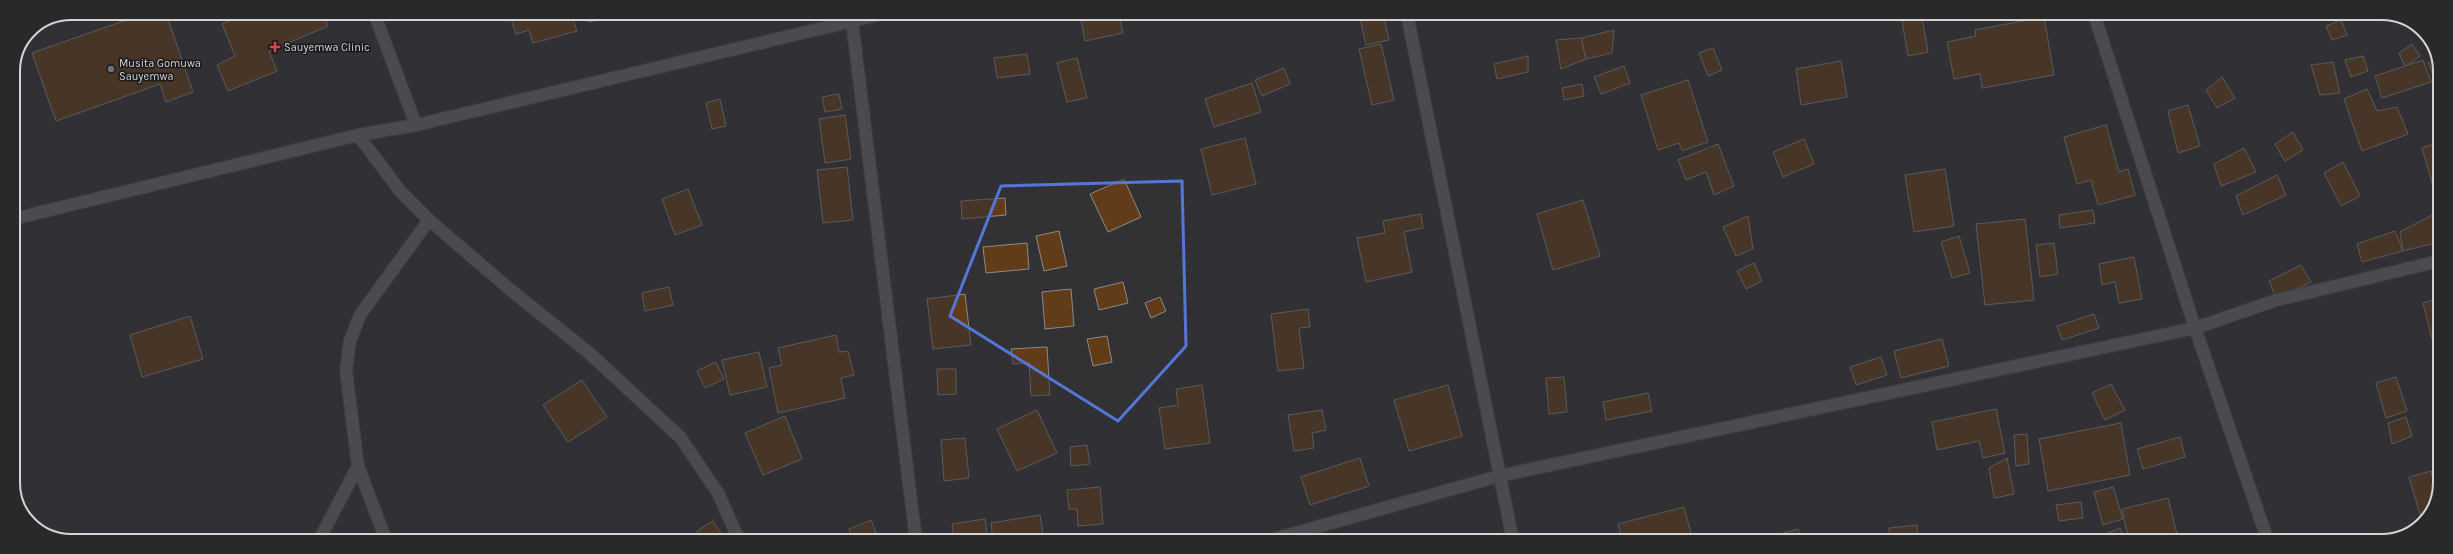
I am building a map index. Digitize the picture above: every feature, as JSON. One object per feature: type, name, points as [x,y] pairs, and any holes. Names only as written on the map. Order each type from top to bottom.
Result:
[{"type":"street","points":[[377,20],[416,125]]},
{"type":"street","points":[[20,217],[358,135],[416,125],[860,20]]},
{"type":"street","points":[[1408,20],[1511,534]]},
{"type":"street","points":[[2096,20],[2195,328],[2266,534]]},
{"type":"street","points":[[852,22],[915,534]]},
{"type":"street","points":[[358,135],[400,191],[430,220],[512,292],[588,352],[680,436],[718,493],[736,534]]},
{"type":"street","points":[[384,534],[358,466],[346,370],[350,341],[360,315],[430,220]]},
{"type":"street","points":[[1291,534],[1499,476],[2195,328],[2277,300],[2433,263]]},
{"type":"street","points":[[322,534],[358,466]]},
{"type":"highlighted area","points":[[1182,181],[1186,346],[1118,421],[950,316],[1001,186]]},
{"type":"building","name":"Musita Gomuwa Sauyemwa","points":[[126,20],[168,20],[193,92],[166,102],[160,84],[56,121],[32,53]]},
{"type":"building","points":[[232,20],[326,20],[328,26],[269,51],[277,71],[228,91],[217,65],[235,56],[222,24]]},
{"type":"building","points":[[511,20],[573,20],[577,31],[533,43],[529,30],[516,34]]},
{"type":"building","points":[[588,20],[600,20],[588,22]]},
{"type":"building","points":[[1081,20],[1120,20],[1123,33],[1085,41]]},
{"type":"building","points":[[1360,20],[1384,20],[1389,40],[1366,45]]},
{"type":"building","points":[[1922,20],[1928,52],[1908,56],[1902,21]]},
{"type":"building","points":[[2028,20],[2045,20],[2054,75],[1982,88],[1980,74],[1954,79],[1947,42],[1976,36],[1975,30]]},
{"type":"building","points":[[2341,20],[2347,35],[2332,40],[2326,26]]},
{"type":"building","points":[[1614,30],[1612,53],[1586,59],[1581,38]]},
{"type":"building","points":[[1581,38],[1586,59],[1561,69],[1556,40]]},
{"type":"building","points":[[1381,44],[1394,100],[1372,105],[1359,49]]},
{"type":"building","points":[[2412,44],[2420,56],[2405,67],[2399,53]]},
{"type":"building","points":[[1713,48],[1722,70],[1708,76],[1699,53]]},
{"type":"building","points":[[1027,54],[1030,74],[997,78],[994,58]]},
{"type":"building","points":[[1528,56],[1528,72],[1497,79],[1494,64]]},
{"type":"building","points":[[2363,56],[2368,71],[2351,77],[2345,60]]},
{"type":"building","points":[[1077,58],[1087,98],[1067,102],[1057,63]]},
{"type":"building","points":[[2423,60],[2431,82],[2382,98],[2375,76]]},
{"type":"building","points":[[1841,61],[1847,97],[1801,105],[1796,69]]},
{"type":"building","points":[[2333,62],[2340,93],[2320,95],[2311,65]]},
{"type":"building","points":[[2432,62],[2433,75],[2428,63]]},
{"type":"building","points":[[1624,66],[1630,83],[1601,94],[1594,77]]},
{"type":"building","points":[[1284,68],[1290,84],[1262,96],[1255,80]]},
{"type":"building","points":[[2222,77],[2235,98],[2217,108],[2206,90]]},
{"type":"building","points":[[1688,80],[1708,142],[1682,151],[1679,143],[1658,150],[1641,95]]},
{"type":"building","points":[[1252,83],[1261,112],[1214,127],[1205,99]]},
{"type":"building","points":[[1582,84],[1584,96],[1564,100],[1562,88]]},
{"type":"building","points":[[2367,89],[2377,111],[2397,107],[2408,134],[2362,151],[2344,99]]},
{"type":"building","points":[[839,94],[842,109],[825,112],[822,97]]},
{"type":"building","points":[[720,99],[726,126],[712,129],[706,103]]},
{"type":"building","points":[[2188,105],[2200,146],[2178,153],[2168,111]]},
{"type":"building","points":[[845,115],[851,159],[825,163],[819,119]]},
{"type":"building","points":[[2106,125],[2119,172],[2128,169],[2135,195],[2098,205],[2091,180],[2077,184],[2064,137]]},
{"type":"building","points":[[2293,132],[2303,150],[2285,161],[2275,144]]},
{"type":"building","points":[[1245,138],[1256,184],[1212,195],[1201,149]]},
{"type":"building","points":[[1804,139],[1814,164],[1783,177],[1773,152]]},
{"type":"building","points":[[1718,144],[1734,186],[1714,195],[1706,172],[1686,180],[1678,160]]},
{"type":"building","points":[[2433,144],[2433,186],[2422,148]]},
{"type":"building","points":[[2244,148],[2256,172],[2221,186],[2214,164]]},
{"type":"building","points":[[2343,162],[2360,196],[2341,206],[2324,173]]},
{"type":"building","points":[[847,167],[853,220],[823,223],[817,170]]},
{"type":"building","points":[[1945,169],[1954,226],[1914,232],[1905,175]]},
{"type":"building","points":[[2277,175],[2286,195],[2243,215],[2236,196]]},
{"type":"building","points":[[1124,179],[1141,217],[1108,232],[1090,194]]},
{"type":"building","points":[[688,189],[702,225],[675,235],[662,199]]},
{"type":"building","points":[[1005,198],[1006,215],[962,219],[961,201]]},
{"type":"building","points":[[1583,200],[1600,256],[1553,270],[1537,214]]},
{"type":"building","points":[[2093,210],[2095,223],[2060,228],[2059,215]]},
{"type":"building","points":[[1421,214],[1423,228],[1404,232],[1412,272],[1366,282],[1357,238],[1385,233],[1383,221]]},
{"type":"building","points":[[2433,215],[2433,244],[2403,251],[2400,232]]},
{"type":"building","points":[[1748,216],[1753,249],[1736,256],[1723,227]]},
{"type":"building","points":[[2025,219],[2034,300],[1985,305],[1976,224]]},
{"type":"building","points":[[1059,231],[1067,266],[1044,271],[1036,236]]},
{"type":"building","points":[[2395,231],[2403,251],[2362,262],[2357,244]]},
{"type":"building","points":[[1959,236],[1970,273],[1952,278],[1941,242]]},
{"type":"building","points":[[1027,243],[1029,269],[986,273],[983,247]]},
{"type":"building","points":[[2054,243],[2058,274],[2040,277],[2036,245]]},
{"type":"building","points":[[2134,257],[2142,299],[2119,303],[2115,282],[2102,285],[2099,264]]},
{"type":"building","points":[[1754,263],[1762,281],[1746,289],[1737,271]]},
{"type":"building","points":[[2301,265],[2311,282],[2277,300],[2269,281]]},
{"type":"building","points":[[1123,282],[1128,303],[1099,310],[1094,289]]},
{"type":"building","points":[[669,287],[673,305],[645,311],[642,293]]},
{"type":"building","points":[[1071,289],[1074,326],[1045,329],[1042,292]]},
{"type":"building","points":[[965,294],[971,345],[933,349],[927,299]]},
{"type":"building","points":[[1160,297],[1166,311],[1151,318],[1145,303]]},
{"type":"building","points":[[2433,300],[2432,339],[2423,303]]},
{"type":"building","points":[[1308,309],[1310,327],[1299,328],[1304,368],[1278,371],[1271,314]]},
{"type":"building","points":[[2094,314],[2099,328],[2062,340],[2057,326]]},
{"type":"building","points":[[190,316],[203,359],[142,377],[130,335]]},
{"type":"building","points":[[836,335],[839,352],[848,351],[854,375],[841,378],[845,398],[778,413],[769,368],[782,365],[778,348]]},
{"type":"building","points":[[1107,336],[1112,362],[1093,366],[1087,339]]},
{"type":"building","points":[[1942,339],[1949,366],[1901,378],[1894,351]]},
{"type":"building","points":[[1047,347],[1050,395],[1031,396],[1029,363],[1013,364],[1011,349]]},
{"type":"building","points":[[759,352],[767,387],[730,395],[722,360]]},
{"type":"building","points":[[1881,357],[1887,375],[1856,385],[1850,367]]},
{"type":"building","points":[[716,362],[724,379],[705,388],[697,371]]},
{"type":"building","points":[[937,369],[956,369],[956,394],[938,395]]},
{"type":"building","points":[[1564,377],[1567,412],[1549,414],[1546,378]]},
{"type":"building","points":[[2396,377],[2407,411],[2386,418],[2376,383]]},
{"type":"building","points":[[582,380],[607,417],[568,442],[543,405]]},
{"type":"building","points":[[2111,384],[2125,410],[2105,420],[2092,393]]},
{"type":"building","points":[[1202,385],[1210,443],[1165,449],[1159,408],[1178,405],[1176,389]]},
{"type":"building","points":[[1448,385],[1462,436],[1409,451],[1394,400]]},
{"type":"building","points":[[1648,393],[1652,411],[1606,420],[1603,402]]},
{"type":"building","points":[[1996,409],[2005,453],[1983,458],[1979,441],[1937,450],[1932,422]]},
{"type":"building","points":[[1037,410],[1057,453],[1017,471],[997,429]]},
{"type":"building","points":[[1322,410],[1326,430],[1312,433],[1314,448],[1294,451],[1288,415]]},
{"type":"building","points":[[785,416],[802,459],[763,475],[745,433]]},
{"type":"building","points":[[2406,417],[2412,436],[2392,444],[2388,423]]},
{"type":"building","points":[[2121,423],[2130,475],[2048,491],[2039,439]]},
{"type":"building","points":[[2027,434],[2029,464],[2016,466],[2014,435]]},
{"type":"building","points":[[2180,437],[2185,457],[2143,469],[2137,449]]},
{"type":"building","points":[[965,438],[969,478],[944,481],[941,440]]},
{"type":"building","points":[[1087,445],[1090,464],[1071,466],[1070,447]]},
{"type":"building","points":[[1360,458],[1369,486],[1310,505],[1301,477]]},
{"type":"building","points":[[2007,458],[2014,494],[1994,498],[1989,468]]},
{"type":"building","points":[[2431,471],[2433,480],[2432,493],[2426,508],[2420,516],[2409,477]]},
{"type":"building","points":[[1100,487],[1103,524],[1078,526],[1077,509],[1069,509],[1067,490]]},
{"type":"building","points":[[2113,487],[2123,519],[2103,525],[2094,492]]},
{"type":"building","points":[[2168,498],[2177,534],[2127,534],[2122,509]]},
{"type":"building","points":[[2081,502],[2083,518],[2059,521],[2056,505]]},
{"type":"building","points":[[1684,507],[1691,534],[1620,534],[1618,524]]},
{"type":"building","points":[[1040,515],[1043,534],[992,534],[991,523]]},
{"type":"building","points":[[985,519],[987,534],[953,534],[952,524]]},
{"type":"building","points":[[871,520],[877,534],[851,534],[849,529]]},
{"type":"building","points":[[713,521],[721,534],[699,534],[697,531]]},
{"type":"building","points":[[1917,525],[1918,534],[1889,534],[1889,528]]},
{"type":"building","points":[[2120,528],[2122,534],[2105,534]]},
{"type":"building","points":[[1798,529],[1799,534],[1780,534]]},
{"type":"place","name":"Sauyemwa Clinic","points":[[275,47]]},
{"type":"place","name":"Musita Gomuwa Sauyemwa","points":[[111,69]]}]
